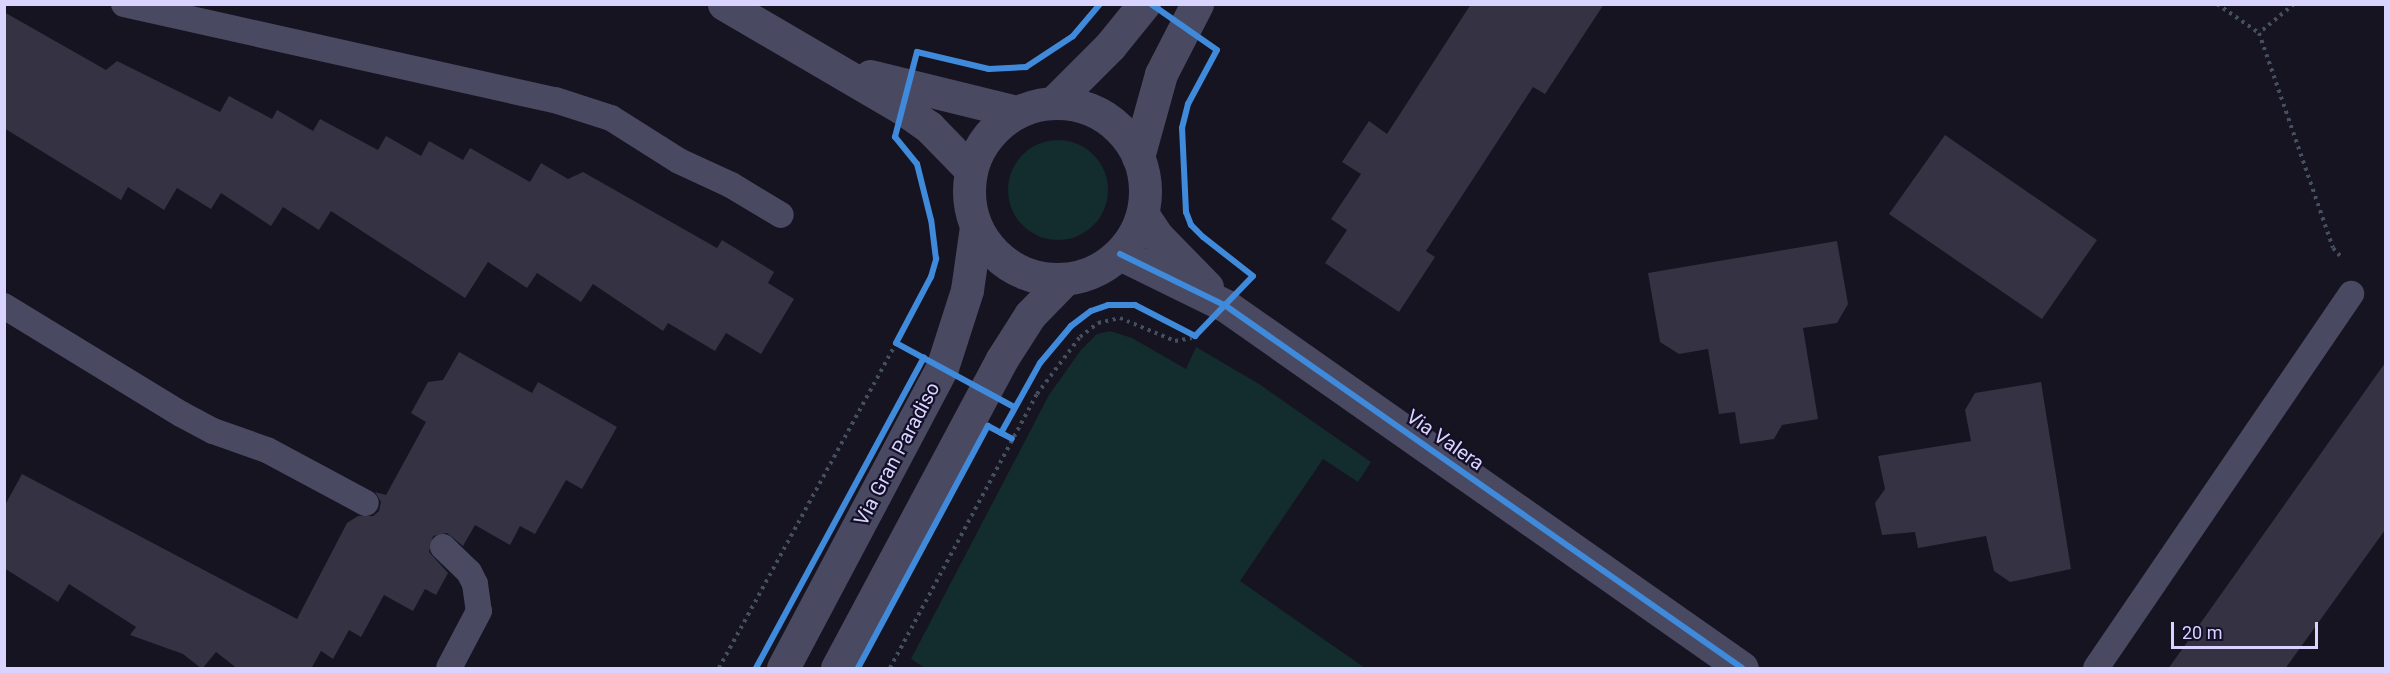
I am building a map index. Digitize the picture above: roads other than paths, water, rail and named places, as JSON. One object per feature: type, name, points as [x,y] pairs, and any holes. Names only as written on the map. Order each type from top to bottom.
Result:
[{"type":"street","points":[[724,4],[902,108],[929,128],[970,169]]},
{"type":"street","points":[[1053,103],[1110,46],[1144,4]]},
{"type":"street","points":[[1138,157],[1161,74],[1197,4]]},
{"type":"street","points":[[815,59],[908,87],[1017,112]]},
{"type":"street","points":[[1053,103],[1095,111],[1128,138],[1138,157],[1146,192],[1143,215],[1120,254],[1100,269],[1065,279],[1029,275],[1012,267],[985,243],[976,227],[968,193],[970,169],[979,146],[995,128],[1017,112],[1053,103]]},
{"type":"street","name":"Via Valera","points":[[1143,215],[1158,237],[1226,306]]},
{"type":"street","name":"Via Gran Paradiso","points":[[783,669],[942,368],[967,290],[976,227]]},
{"type":"street","name":"Via Valera","points":[[1120,254],[1226,306],[1742,669]]},
{"type":"street","points":[[837,669],[1002,358],[1030,315],[1065,279]]},
{"type":"lane","points":[[124,4],[555,100],[611,118],[679,161],[732,185],[781,215]]},
{"type":"lane","points":[[2096,669],[2351,294]]},
{"type":"lane","points":[[4,306],[181,414],[213,431],[267,450],[366,503]]},
{"type":"lane","points":[[443,547],[469,572],[475,584],[479,611],[449,669]]}]
